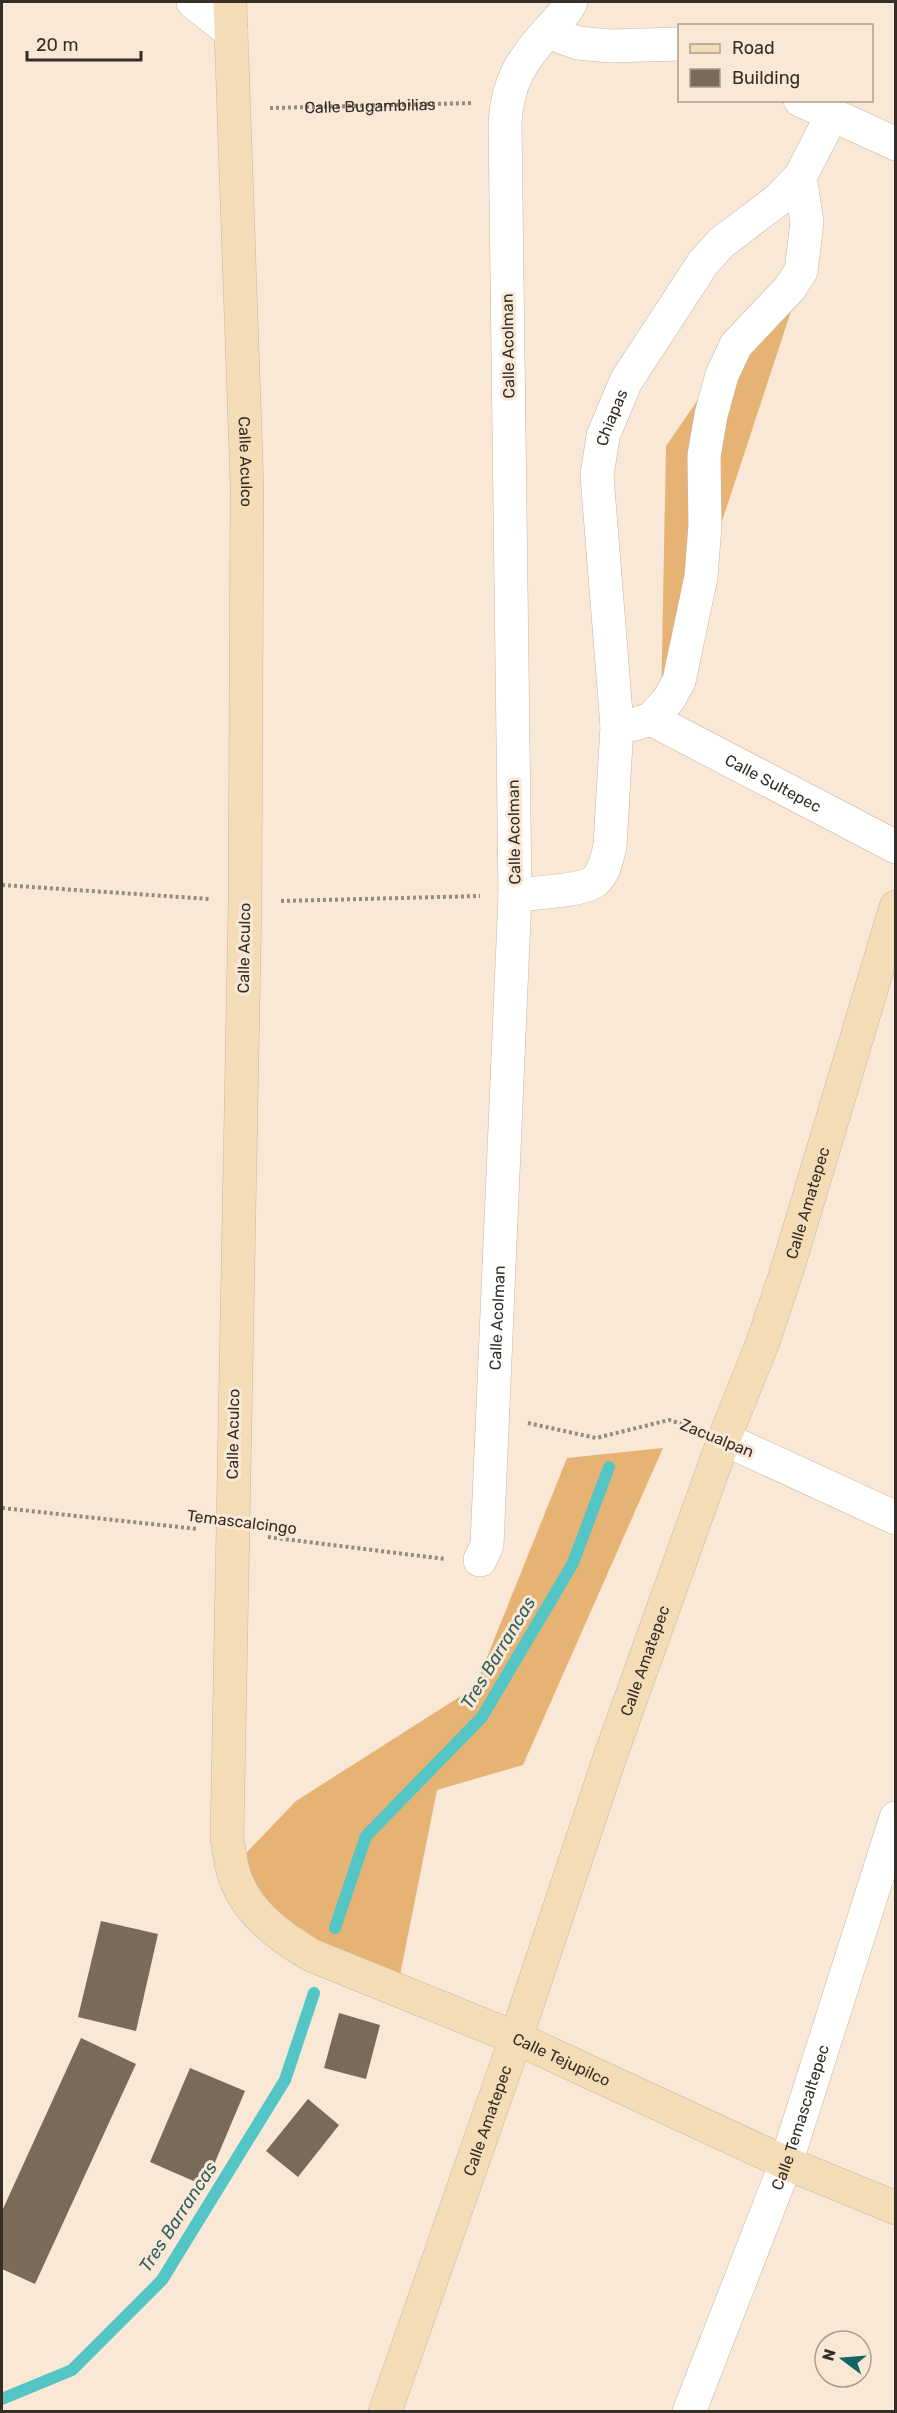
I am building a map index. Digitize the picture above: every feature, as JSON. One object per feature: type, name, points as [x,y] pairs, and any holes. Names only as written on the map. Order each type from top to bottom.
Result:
[{"type":"street","points":[[192,2],[230,17]]},
{"type":"street","name":"Calle Acolman","points":[[480,1560],[487,1545],[494,1415],[515,895],[507,102],[514,75],[525,57],[567,12],[572,2]]},
{"type":"street","name":"Calle Aculco","points":[[230,17],[247,510],[245,902],[231,1532],[227,1838],[233,1872],[242,1892]]},
{"type":"street","points":[[548,32],[578,43],[610,46],[678,44]]},
{"type":"street","points":[[804,102],[896,144]]},
{"type":"street","name":"Chiapas","points":[[515,895],[586,885],[594,881],[606,863],[610,846],[616,726],[597,476],[603,436],[626,381],[703,263],[721,243],[779,199],[800,177],[832,115]]},
{"type":"street","points":[[616,726],[651,719],[669,699],[679,681],[701,578],[705,525],[704,456],[711,415],[723,375],[736,345],[790,288],[801,271],[807,222],[800,177]]},
{"type":"street","name":"Calle Sultepec","points":[[651,719],[896,847]]},
{"type":"street","name":"Calle Amatepec","points":[[385,2412],[516,2038],[611,1754],[724,1439],[763,1342],[788,1267],[896,907]]},
{"type":"street","name":"Zacualpan","points":[[724,1439],[896,1518]]},
{"type":"street","name":"Calle Temascaltepec","points":[[689,2412],[786,2163],[896,1818]]},
{"type":"street","name":"Calle Tejupilco","points":[[242,1892],[255,1912],[281,1937],[311,1955],[516,2038],[786,2163],[896,2208]]},
{"type":"path","name":"Calle Bugambilias","points":[[234,109],[507,102]]},
{"type":"path","name":"Zacualpan","points":[[494,1415],[596,1438],[669,1420],[724,1439]]},
{"type":"path","name":"Temascalcingo","points":[[2,1508],[231,1532],[473,1562],[480,1560]]},
{"type":"shaded area","points":[[820,223],[661,707],[666,446]]},
{"type":"shaded area","points":[[663,1448],[523,1765],[437,1790],[396,1995],[291,1931],[227,1873],[296,1801],[475,1687],[567,1458]]},
{"type":"building","points":[[101,1921],[158,1934],[136,2031],[78,2017]]},
{"type":"building","points":[[339,2013],[380,2025],[366,2079],[324,2068]]},
{"type":"building","points":[[81,2038],[136,2064],[35,2284],[2,2269],[2,2211]]},
{"type":"building","points":[[190,2068],[245,2091],[205,2186],[150,2162]]},
{"type":"building","points":[[308,2099],[339,2125],[298,2177],[266,2151]]},
{"type":"waterway","name":"Tres Barrancas","points":[[335,1928],[366,1836],[482,1717],[573,1563],[609,1467]]},
{"type":"waterway","name":"Tres Barrancas","points":[[2,2399],[72,2370],[162,2280],[285,2080],[314,1993]]}]
